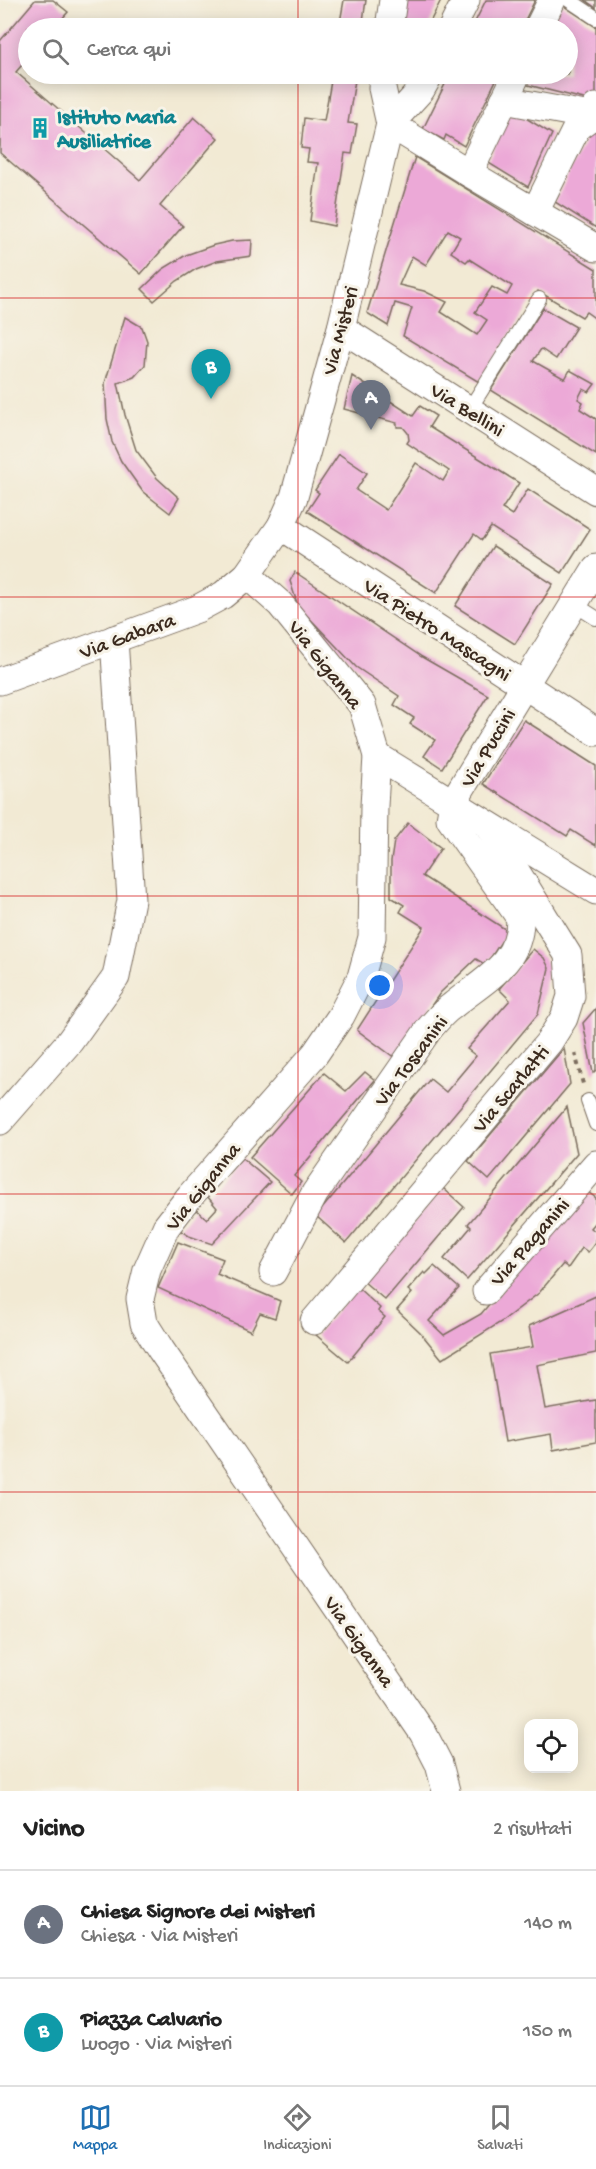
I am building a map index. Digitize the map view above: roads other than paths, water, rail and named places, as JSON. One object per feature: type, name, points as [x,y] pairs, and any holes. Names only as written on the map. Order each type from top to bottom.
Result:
[{"type":"street","points":[[390,18],[393,0]]},
{"type":"street","points":[[457,18],[466,0]]},
{"type":"street","points":[[543,18],[552,0]]},
{"type":"street","name":"Via Misteri","points":[[247,575],[281,526],[294,497],[341,328],[390,124],[382,84]]},
{"type":"street","points":[[424,84],[390,124],[596,248]]},
{"type":"street","points":[[469,173],[512,84]]},
{"type":"street","points":[[504,100],[594,113]]},
{"type":"street","points":[[535,212],[577,127],[594,113]]},
{"type":"street","name":"Via Bellini","points":[[341,328],[596,491]]},
{"type":"street","name":"Via Pietro Mascagni","points":[[281,526],[596,732]]},
{"type":"street","name":"Via Puccini","points":[[453,802],[524,686],[585,611],[596,568]]},
{"type":"street","name":"Via Gabara","points":[[0,681],[197,609],[223,594],[247,575]]},
{"type":"street","name":"Via Giganna","points":[[247,575],[280,604],[362,705],[377,756],[372,937],[361,977],[341,1016],[315,1054],[190,1196],[166,1227],[147,1270],[140,1299],[144,1323],[160,1350],[423,1733],[439,1764],[446,1791]]},
{"type":"street","points":[[0,1121],[70,1041],[116,976],[131,900],[114,639]]},
{"type":"street","points":[[377,756],[596,891]]},
{"type":"street","name":"Via Toscanini","points":[[273,1272],[315,1193],[429,1029],[451,1006],[487,981],[501,967],[513,950],[520,933],[520,918],[450,819],[453,802]]},
{"type":"street","name":"Via Scarlatti","points":[[314,1321],[549,1042],[564,1018],[571,996],[568,955],[488,826]]},
{"type":"street","name":"Via Paganini","points":[[486,1291],[596,1164]]},
{"type":"lane","points":[[569,0],[596,18]]},
{"type":"lane","points":[[469,410],[539,299]]},
{"type":"lane","points":[[588,1101],[596,1124]]},
{"type":"place","name":"Istituto Maria Ausiliatrice","points":[[40,128]]},
{"type":"place","name":"Piazza Calvario","points":[[211,399]]},
{"type":"place","name":"Chiesa Signore dei Misteri","points":[[371,430]]}]
